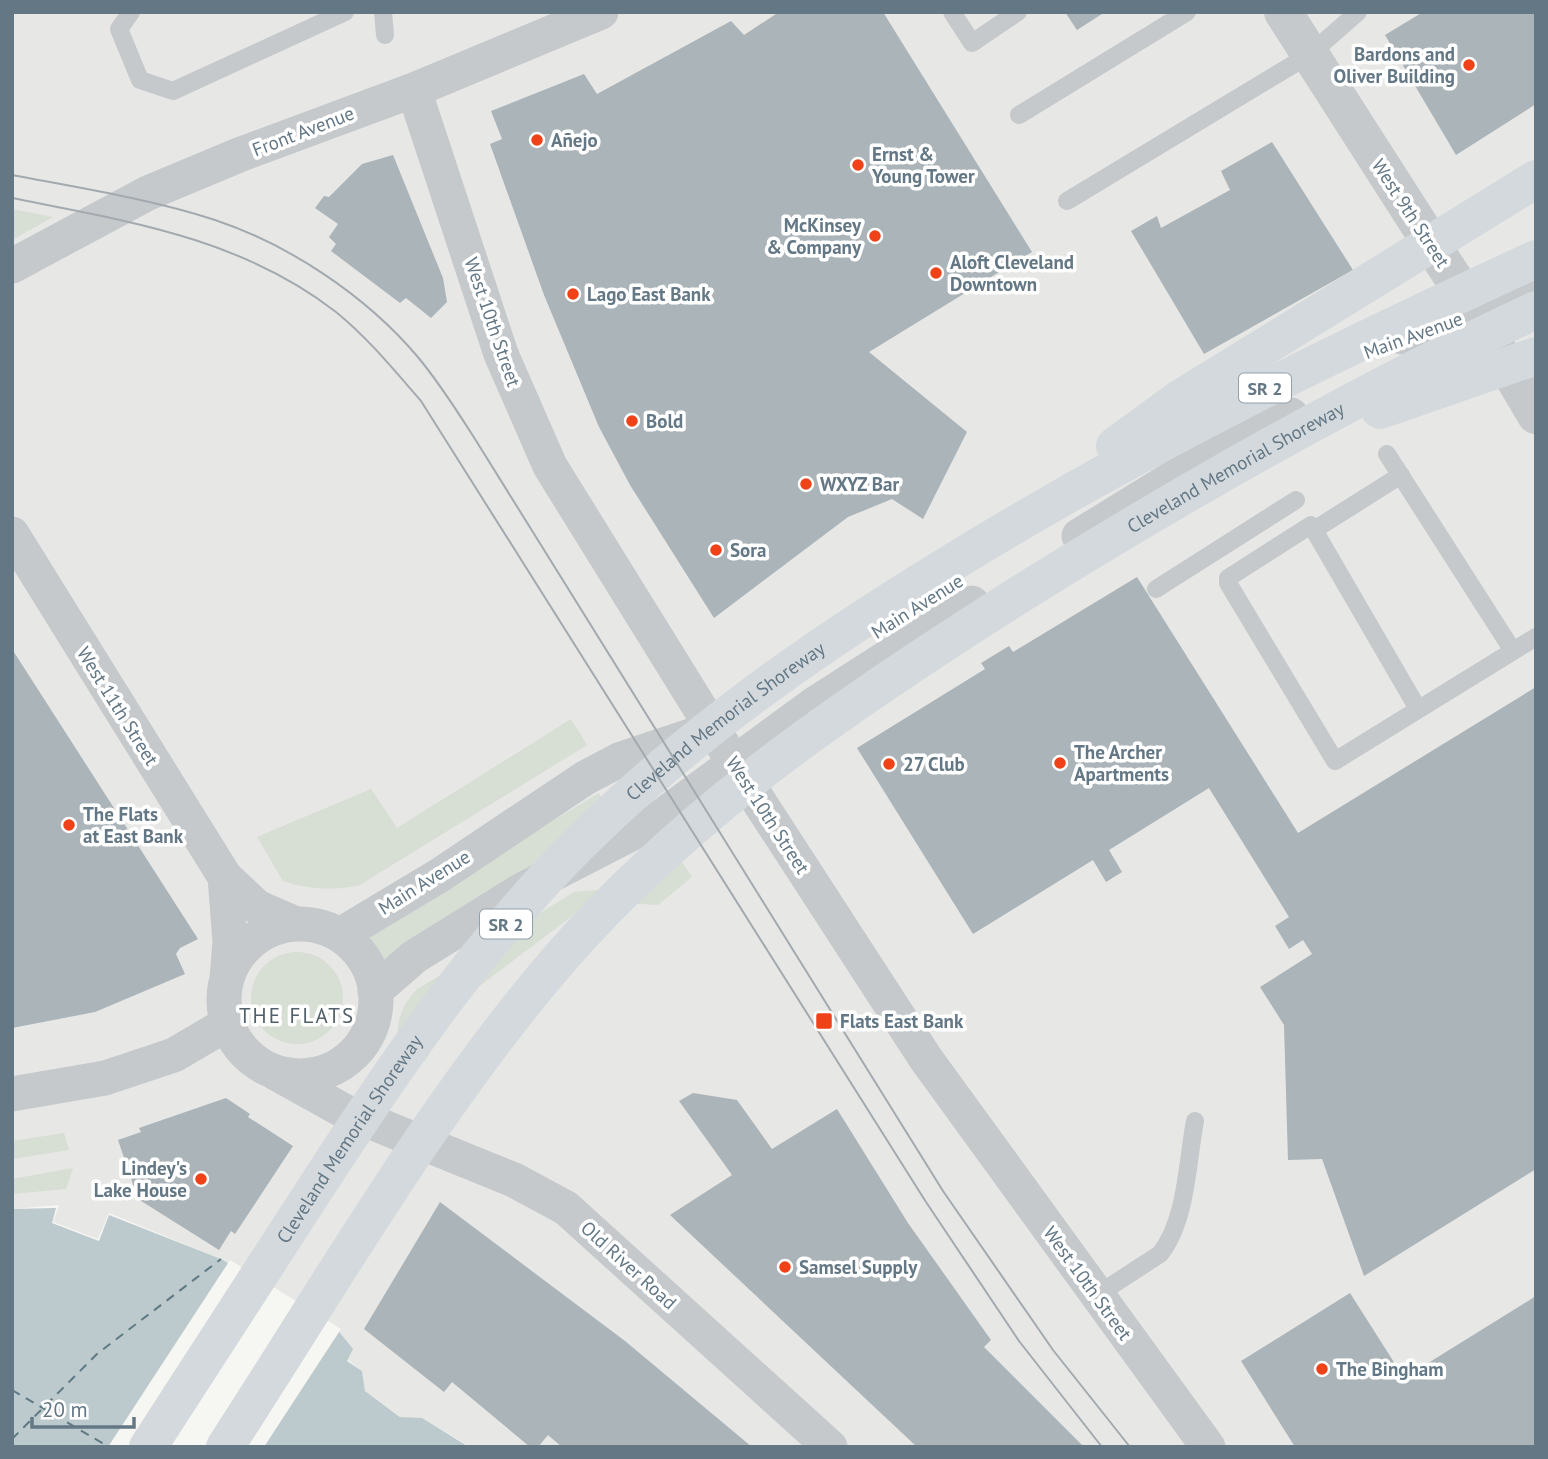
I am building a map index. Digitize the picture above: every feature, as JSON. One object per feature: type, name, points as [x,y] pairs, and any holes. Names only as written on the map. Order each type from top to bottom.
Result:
[{"type":"highway","points":[[1001,531],[1178,400],[1536,179]]},
{"type":"highway","name":"Cleveland Memorial Shoreway","points":[[148,1447],[419,1032],[462,975],[543,881],[619,805],[752,693],[847,627],[1001,531],[1248,396],[1536,259]]},
{"type":"highway","name":"Cleveland Memorial Shoreway","points":[[225,1447],[418,1149],[489,1048],[562,956],[646,868],[795,743],[897,673],[1174,500],[1479,337],[1536,310]]},
{"type":"highway","points":[[1272,447],[1536,356]]},
{"type":"street","name":"Front Avenue","points":[[12,266],[148,193],[239,155],[414,90],[601,12]]},
{"type":"street","name":"West 9th Street","points":[[1283,12],[1475,312],[1536,415]]},
{"type":"street","name":"West 10th Street","points":[[414,90],[500,354],[550,466],[734,763],[926,1059],[1208,1447]]},
{"type":"street","points":[[1475,312],[1536,284]]},
{"type":"street","name":"Main Avenue","points":[[340,935],[431,881],[561,792],[602,768],[713,728],[770,697],[1112,484],[1219,421],[1335,364],[1475,312]]},
{"type":"street","name":"Main Avenue","points":[[375,991],[414,957],[522,890],[654,822],[872,666],[1149,492],[1204,459],[1356,382],[1475,312]]},
{"type":"street","name":"West 11th Street","points":[[12,534],[225,877],[257,907],[296,924]]},
{"type":"street","name":"West 11th Street","points":[[225,877],[230,942],[227,978]]},
{"type":"street","points":[[296,924],[319,927],[340,935],[363,960],[375,991],[375,1012],[369,1032],[358,1049],[342,1063],[321,1073],[298,1076],[275,1072],[254,1061],[237,1045],[227,1024],[223,1001],[227,978],[237,957],[253,940],[274,929],[296,924]]},
{"type":"street","points":[[12,1094],[105,1078],[174,1055],[227,1024]]},
{"type":"street","name":"Old River Road","points":[[358,1049],[361,1085],[376,1116],[396,1133]]},
{"type":"street","name":"Old River Road","points":[[275,1072],[344,1111],[514,1180],[566,1208],[830,1447]]},
{"type":"lane","points":[[131,12],[119,29],[140,80],[173,92],[345,12]]},
{"type":"lane","points":[[383,12],[385,35]]},
{"type":"lane","points":[[952,12],[972,43],[1018,12]]},
{"type":"lane","points":[[1019,115],[1187,12]]},
{"type":"lane","points":[[1067,201],[1309,55],[1358,12]]},
{"type":"lane","points":[[1387,454],[1513,651]]},
{"type":"lane","points":[[1401,475],[1228,578],[1228,583],[1335,761],[1536,637]]},
{"type":"lane","points":[[1156,589],[1293,494],[1418,709]]},
{"type":"lane","points":[[1097,1295],[1119,1278],[1160,1254],[1166,1247],[1180,1206],[1195,1121]]},
{"type":"shaded area","points":[[12,12],[1536,12],[1536,1447],[471,1447],[423,1419],[401,1417],[365,1391],[362,1371],[221,1259],[109,1213],[98,1239],[53,1222],[59,1205],[12,1209]]},
{"type":"shaded area","points":[[12,209],[53,217],[12,240]]},
{"type":"shaded area","points":[[571,719],[587,745],[358,886],[321,888],[283,881],[257,837],[371,789],[397,828]]},
{"type":"shaded area","points":[[599,793],[613,816],[384,962],[362,929],[418,902]]},
{"type":"shaded area","points":[[680,859],[692,877],[658,905],[592,901],[457,1003],[425,1061],[399,1045],[400,1016],[416,990],[574,892],[635,887]]},
{"type":"shaded area","points":[[288,952],[306,952],[323,959],[336,972],[343,989],[343,1007],[336,1024],[323,1037],[306,1044],[288,1044],[271,1037],[258,1024],[251,1007],[251,989],[258,972],[271,959]]},
{"type":"shaded area","points":[[64,1133],[69,1150],[12,1159],[12,1141]]},
{"type":"shaded area","points":[[73,1168],[66,1189],[12,1194],[12,1179]]},
{"type":"shaded area","points":[[56,1208],[52,1223],[99,1241],[109,1215],[221,1259],[336,1328],[353,1349],[347,1361],[362,1371],[365,1391],[400,1417],[422,1418],[469,1447],[12,1447],[12,1209]]},
{"type":"pier","points":[[230,1260],[341,1329],[264,1447],[108,1447]]},
{"type":"building","points":[[779,12],[883,12],[1032,252],[869,352],[967,432],[923,519],[892,499],[848,517],[714,618],[630,485],[599,427],[544,295],[490,144],[502,139],[491,111],[584,74],[597,94],[731,21],[744,35]]},
{"type":"building","points":[[1065,12],[1105,12],[1077,30]]},
{"type":"building","name":"Bardons and Oliver Building","points":[[1423,12],[1536,12],[1536,104],[1456,155],[1385,35]]},
{"type":"building","points":[[1272,142],[1353,270],[1204,354],[1131,231],[1157,216],[1161,228],[1230,190],[1221,171]]},
{"type":"building","points":[[393,155],[443,278],[447,302],[431,318],[406,298],[400,303],[331,251],[336,244],[329,237],[338,224],[315,208],[324,196],[329,197],[362,164]]},
{"type":"building","points":[[1137,577],[1298,833],[1536,687],[1536,1169],[1364,1276],[1322,1159],[1288,1160],[1284,1025],[1260,987],[1312,954],[1303,940],[1289,949],[1275,926],[1289,917],[1209,788],[1109,850],[1122,872],[1106,882],[1093,860],[973,934],[857,748],[985,669],[981,663],[1009,646],[1013,652]]},
{"type":"building","name":"The Flats at East Bank","points":[[12,649],[198,939],[180,948],[176,954],[185,974],[95,1012],[12,1028]]},
{"type":"building","points":[[693,1093],[737,1100],[772,1149],[837,1109],[908,1223],[991,1340],[984,1347],[1084,1447],[917,1447],[670,1215],[732,1175],[679,1101]]},
{"type":"building","name":"Lindey's Lake House","points":[[226,1098],[250,1114],[248,1117],[293,1146],[235,1234],[231,1231],[219,1250],[138,1199],[118,1140],[141,1132],[139,1128]]},
{"type":"building","points":[[440,1202],[625,1341],[752,1447],[562,1447],[548,1435],[538,1447],[530,1447],[452,1382],[444,1392],[364,1329]]},
{"type":"building","name":"The Bingham","points":[[1350,1293],[1404,1378],[1536,1296],[1536,1447],[1295,1447],[1241,1361]]},
{"type":"ferry route","points":[[12,1439],[97,1354],[221,1259]]},
{"type":"ferry route","points":[[12,1390],[109,1447]]},
{"type":"tram line","points":[[12,175],[165,206],[215,220],[271,243],[350,293],[397,334],[417,356],[475,439],[943,1191],[1053,1350],[1130,1447]]},
{"type":"tram line","points":[[12,198],[98,215],[182,236],[261,266],[300,287],[336,312],[370,343],[401,378],[421,401],[926,1202],[1019,1341],[1102,1447]]},
{"type":"place","name":"Bardons and Oliver Building","points":[[1469,65]]},
{"type":"place","name":"Añejo","points":[[537,140]]},
{"type":"place","name":"Ernst & Young Tower","points":[[858,165]]},
{"type":"place","name":"McKinsey & Company","points":[[875,236]]},
{"type":"place","name":"Aloft Cleveland Downtown","points":[[936,273]]},
{"type":"place","name":"Lago East Bank","points":[[573,294]]},
{"type":"place","name":"Bold","points":[[632,421]]},
{"type":"place","name":"WXYZ Bar","points":[[806,484]]},
{"type":"place","name":"Sora","points":[[716,550]]},
{"type":"place","name":"The Archer Apartments","points":[[1060,763]]},
{"type":"place","name":"27 Club","points":[[889,764]]},
{"type":"place","name":"The Flats at East Bank","points":[[69,825]]},
{"type":"place","name":"Flats East Bank","points":[[824,1021]]},
{"type":"place","name":"Lindey's Lake House","points":[[201,1179]]},
{"type":"place","name":"Samsel Supply","points":[[785,1267]]},
{"type":"place","name":"The Bingham","points":[[1322,1369]]},
{"type":"district","name":"THE FLATS","points":[[297,1015]]}]
